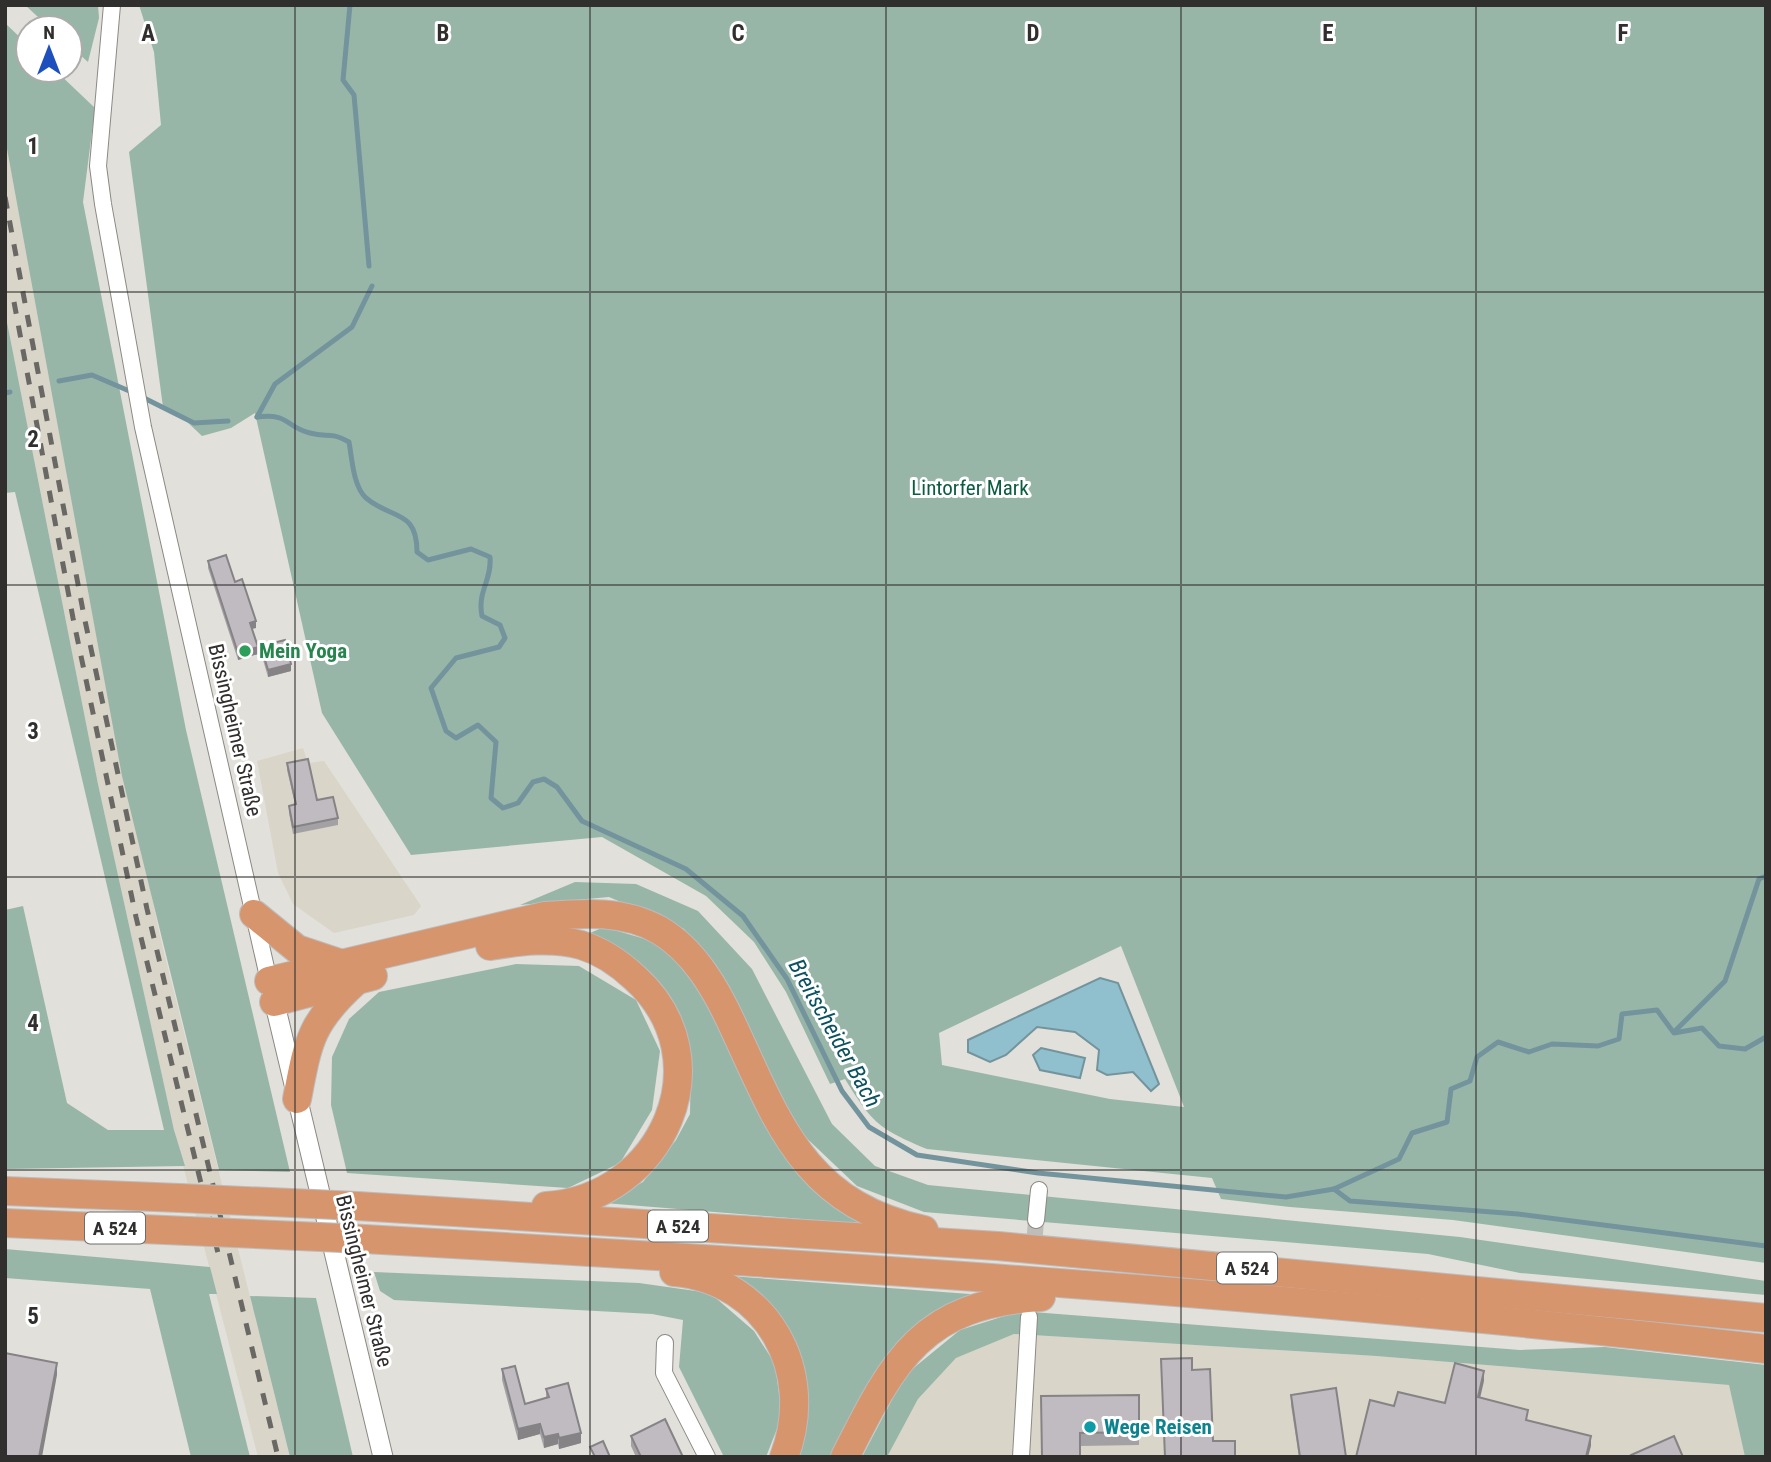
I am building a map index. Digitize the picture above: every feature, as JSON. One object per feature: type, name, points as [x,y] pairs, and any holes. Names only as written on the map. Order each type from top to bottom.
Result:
[{"type":"highway","points":[[272,992],[545,916],[587,912],[625,917],[660,931],[692,958],[719,995],[777,1122],[799,1156],[824,1183],[854,1203],[897,1224],[998,1246]]},
{"type":"highway","points":[[254,914],[297,949],[351,972],[535,940],[581,945],[618,963],[653,994],[672,1037],[678,1077],[672,1113],[657,1143],[636,1170],[609,1190],[570,1205],[533,1207],[405,1199],[357,1206]]},
{"type":"highway","points":[[298,1099],[314,1029],[351,972]]},
{"type":"highway","name":"A 524","points":[[5,1191],[357,1206],[998,1246],[1766,1318]]},
{"type":"highway","name":"A 524","points":[[5,1223],[581,1251],[1159,1291],[1558,1325],[1766,1349]]},
{"type":"highway","points":[[581,1251],[601,1265],[696,1274],[728,1286],[771,1325],[790,1363],[796,1399],[794,1432],[784,1457]]},
{"type":"highway","points":[[845,1457],[883,1382],[909,1348],[948,1320],[982,1306],[1011,1299],[1043,1297],[1141,1303],[1159,1291]]},
{"type":"street","name":"Bissingheimer Straße","points":[[112,5],[98,166],[133,378],[272,992],[383,1457]]},
{"type":"street","points":[[1036,1220],[1040,1190]]},
{"type":"street","points":[[1021,1457],[1028,1317]]},
{"type":"street","points":[[664,1343],[664,1373],[707,1457]]},
{"type":"shaded area","points":[[5,138],[92,613],[160,936],[290,1457],[258,1457],[174,1130],[98,784],[5,312]]},
{"type":"shaded area","points":[[303,748],[308,763],[324,761],[421,906],[414,915],[334,933],[293,904],[278,873],[257,761]]},
{"type":"shaded area","points":[[1014,1334],[1376,1356],[1729,1385],[1745,1457],[887,1457],[918,1399],[956,1358]]},
{"type":"green space","points":[[25,5],[98,5],[99,18],[88,62],[84,58],[84,14],[35,14]]},
{"type":"green space","name":"Lintorfer Mark","points":[[139,5],[1766,5],[1766,1263],[1453,1220],[1221,1199],[1212,1178],[927,1149],[898,1136],[878,1123],[862,1106],[845,1079],[830,1084],[786,992],[754,942],[706,896],[602,837],[411,855],[322,713],[255,413],[231,428],[202,436],[181,416],[163,407],[129,152],[161,125],[154,52]],"holes":[[[1121,946],[1184,1107],[1110,1099],[942,1065],[939,1033]]]},
{"type":"green space","points":[[5,23],[14,32],[14,84],[70,84],[95,108],[83,202],[186,730],[290,1172],[219,1170],[122,776],[5,138]]},
{"type":"green space","points":[[5,312],[98,784],[174,1130],[185,1166],[5,1169],[5,910],[23,906],[67,1103],[108,1130],[164,1130],[15,492],[5,493]]},
{"type":"green space","points":[[575,882],[636,884],[698,911],[752,969],[832,1124],[875,1166],[928,1185],[1460,1237],[1766,1281],[1766,1295],[1520,1273],[1428,1254],[924,1212],[857,1186],[798,1130],[726,982],[684,929],[609,897],[520,905]]},
{"type":"green space","points":[[604,927],[652,941],[687,967],[714,1008],[770,1128],[874,1225],[604,1203],[643,1182],[676,1140],[690,1114],[691,1054],[671,1002],[639,962],[590,933]]},
{"type":"green space","points":[[516,964],[579,966],[636,1000],[660,1051],[652,1110],[620,1163],[568,1188],[347,1173],[331,1105],[332,1057],[349,1019],[379,992]]},
{"type":"green space","points":[[5,1249],[210,1267],[217,1294],[209,1294],[250,1457],[191,1457],[150,1289],[5,1278]]},
{"type":"green space","points":[[374,1272],[639,1283],[710,1293],[754,1331],[775,1364],[782,1416],[766,1457],[724,1457],[679,1367],[683,1320],[652,1314],[394,1300],[380,1291]]},
{"type":"green space","points":[[730,1276],[983,1295],[927,1323],[837,1457],[793,1457],[806,1403],[800,1366],[782,1333]]},
{"type":"green space","points":[[250,1296],[316,1298],[353,1457],[290,1457]]},
{"type":"green space","points":[[1020,1311],[1520,1350],[1605,1347],[1766,1365],[1766,1457],[1745,1457],[1729,1385],[1376,1356],[1014,1334],[956,1358],[918,1399],[887,1457],[862,1457],[905,1375],[960,1330]]},
{"type":"water","points":[[1100,978],[1118,983],[1159,1084],[1151,1091],[1133,1072],[1107,1075],[1097,1070],[1099,1050],[1075,1032],[1037,1027],[1006,1055],[990,1062],[968,1052],[968,1040]]},
{"type":"water","points":[[1041,1048],[1085,1058],[1080,1078],[1040,1070],[1033,1055]]},
{"type":"building","points":[[226,555],[235,582],[242,579],[256,621],[250,623],[258,647],[238,653],[208,561]]},
{"type":"building","points":[[285,640],[291,664],[268,670],[261,646]]},
{"type":"building","points":[[308,759],[317,800],[333,797],[338,818],[293,827],[289,806],[296,804],[287,763]]},
{"type":"building","points":[[5,1353],[57,1363],[39,1457],[5,1457]]},
{"type":"building","points":[[1192,1358],[1192,1370],[1210,1369],[1213,1441],[1235,1441],[1235,1457],[1165,1457],[1161,1359]]},
{"type":"building","points":[[1455,1363],[1484,1371],[1478,1397],[1528,1410],[1526,1420],[1591,1436],[1586,1457],[1356,1457],[1370,1400],[1394,1406],[1398,1392],[1445,1403]]},
{"type":"building","points":[[515,1366],[525,1404],[549,1397],[546,1389],[568,1383],[581,1433],[559,1438],[558,1434],[544,1437],[540,1424],[518,1429],[502,1369]]},
{"type":"building","points":[[1336,1388],[1346,1457],[1300,1457],[1291,1395]]},
{"type":"building","name":"Wege Reisen","points":[[1139,1395],[1139,1432],[1080,1433],[1080,1457],[1042,1457],[1041,1396]]},
{"type":"building","points":[[665,1419],[683,1457],[641,1457],[631,1436]]},
{"type":"building","points":[[1674,1436],[1683,1457],[1631,1455]]},
{"type":"building","points":[[603,1441],[610,1457],[595,1457],[590,1447]]},
{"type":"waterway","points":[[350,5],[343,80],[354,95],[369,266]]},
{"type":"waterway","points":[[257,417],[275,384],[352,327],[372,286]]},
{"type":"waterway","name":"Breitscheider Bach","points":[[59,381],[92,375],[134,393]]},
{"type":"waterway","name":"Breitscheider Bach","points":[[5,393],[10,392]]},
{"type":"waterway","name":"Breitscheider Bach","points":[[142,397],[194,423],[228,421]]},
{"type":"waterway","name":"Breitscheider Bach","points":[[257,417],[276,417],[302,430],[349,442],[354,472],[362,493],[376,505],[408,522],[416,538],[417,552],[428,560],[471,549],[490,557],[489,573],[481,600],[482,616],[500,625],[505,638],[499,647],[456,658],[431,688],[446,731],[456,738],[478,725],[496,742],[491,798],[503,808],[518,803],[533,782],[544,779],[557,787],[582,821],[686,869],[743,916],[787,979],[842,1091],[869,1127],[917,1155],[1038,1173],[1286,1197],[1334,1189],[1399,1159],[1412,1133],[1447,1122],[1451,1089],[1470,1081],[1477,1057],[1498,1042],[1529,1052],[1552,1044],[1598,1046],[1619,1039],[1622,1014],[1657,1010],[1674,1033],[1702,1028],[1719,1046],[1745,1049],[1766,1037]]},
{"type":"waterway","points":[[1675,1031],[1725,981],[1759,879],[1766,876]]},
{"type":"waterway","points":[[1334,1189],[1350,1201],[1518,1214],[1766,1246]]},
{"type":"tunnel","points":[[1031,1287],[1036,1220]]},
{"type":"railway","points":[[5,197],[84,616],[147,909],[278,1457]]},
{"type":"railway","points":[[14,302],[73,618],[136,917],[218,1253]]},
{"type":"place","name":"Mein Yoga","points":[[245,651]]},
{"type":"place","name":"Wege Reisen","points":[[1090,1427]]}]
